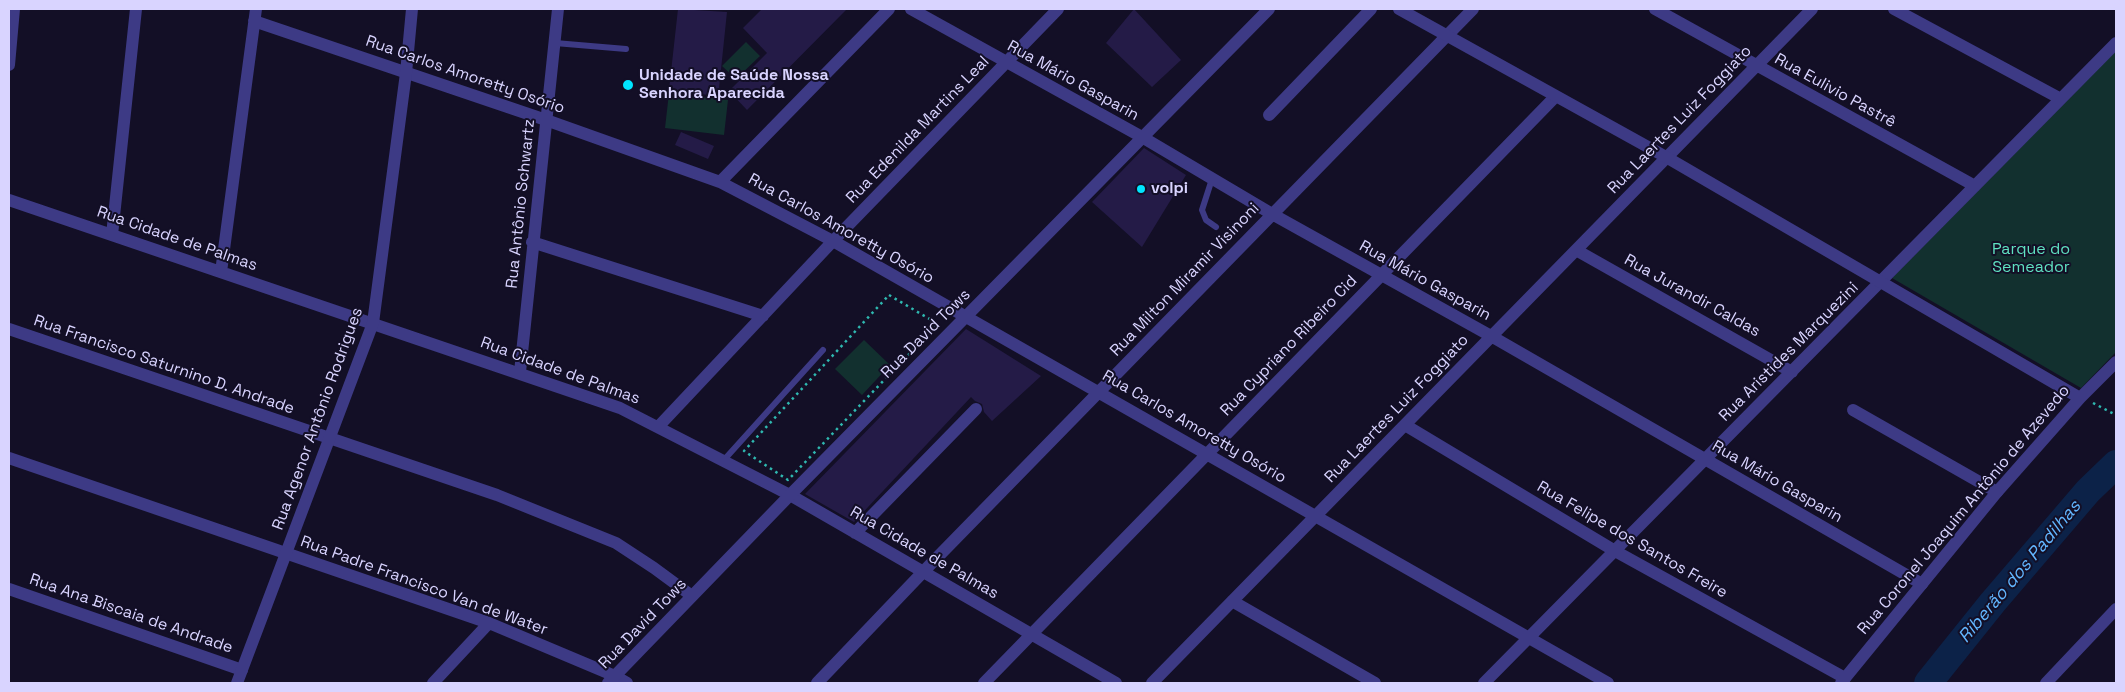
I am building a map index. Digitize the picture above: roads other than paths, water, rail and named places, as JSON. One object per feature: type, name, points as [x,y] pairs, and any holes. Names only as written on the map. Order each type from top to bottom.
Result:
[{"type":"street","points":[[9,65],[14,9]]},
{"type":"street","points":[[112,234],[136,9]]},
{"type":"street","name":"Rua Agenor Antônio Rodrigues","points":[[237,683],[373,323],[406,73],[412,9]]},
{"type":"street","name":"Rua Antônio Schwartz","points":[[520,372],[532,242],[558,9]]},
{"type":"street","points":[[720,182],[889,9]]},
{"type":"street","name":"Rua Mário Gasparin","points":[[911,9],[1142,137],[1380,276],[1491,336],[1922,584]]},
{"type":"street","name":"Rua Edenilda Martins Leal","points":[[658,427],[833,241],[1058,9]]},
{"type":"street","name":"Rua David Tows","points":[[611,680],[790,495],[1269,9]]},
{"type":"street","points":[[1269,115],[1372,9]]},
{"type":"street","points":[[1399,9],[1666,157],[2080,398]]},
{"type":"street","name":"Rua Milton Miramir Visinoni","points":[[817,683],[1473,9]]},
{"type":"street","name":"Rua Eulivio Pastrê","points":[[1655,9],[1975,186]]},
{"type":"street","name":"Rua Laertes Luiz Foggiato","points":[[1152,683],[1812,9]]},
{"type":"street","points":[[1894,9],[2061,99]]},
{"type":"street","points":[[221,272],[255,15]]},
{"type":"street","name":"Rua Carlos Amoretty Osório","points":[[255,15],[406,73],[546,120],[720,182],[833,241],[1608,683]]},
{"type":"street","name":"Rua Aristides Marquezini","points":[[1484,683],[2116,43]]},
{"type":"street","name":"Rua Cypriano Ribeiro Cid","points":[[984,683],[1555,97]]},
{"type":"street","name":"Rua Cidade de Palmas","points":[[9,200],[520,372],[620,408],[790,495],[1116,683]]},
{"type":"street","points":[[532,242],[763,316]]},
{"type":"street","name":"Rua Jurandir Caldas","points":[[1576,250],[1792,372]]},
{"type":"street","name":"Rua Francisco Saturnino D. Andrade","points":[[9,329],[497,495],[616,543],[692,596]]},
{"type":"street","name":"Rua Coronel Joaquim Antônio de Azevedo","points":[[1843,681],[1997,492],[2080,398],[2116,362]]},
{"type":"street","points":[[855,532],[976,409]]},
{"type":"street","points":[[1853,410],[1997,492]]},
{"type":"street","name":"Rua Felipe dos Santos Freire","points":[[1405,424],[1615,551],[1843,681]]},
{"type":"street","name":"Rua Padre Francisco Van de Water","points":[[9,458],[489,623],[611,680],[628,683]]},
{"type":"street","name":"Rua Ana Biscaia de Andrade","points":[[9,589],[242,670]]},
{"type":"street","points":[[1232,601],[1374,683]]},
{"type":"street","points":[[2046,683],[2116,609]]},
{"type":"street","points":[[433,683],[489,623]]},
{"type":"lane","points":[[555,43],[626,49]]},
{"type":"lane","points":[[1212,179],[1202,215],[1216,227]]},
{"type":"lane","points":[[723,461],[823,350]]},
{"type":"waterway","name":"Riberão dos Padilhas","points":[[1928,683],[1993,602],[2088,491],[2116,464]]},
{"type":"place","name":"Unidade de Saúde Nossa Senhora Aparecida","points":[[628,85]]},
{"type":"place","name":"volpi","points":[[1141,189]]},
{"type":"park label","name":"Parque do Semeador","points":[[2031,259]]}]
